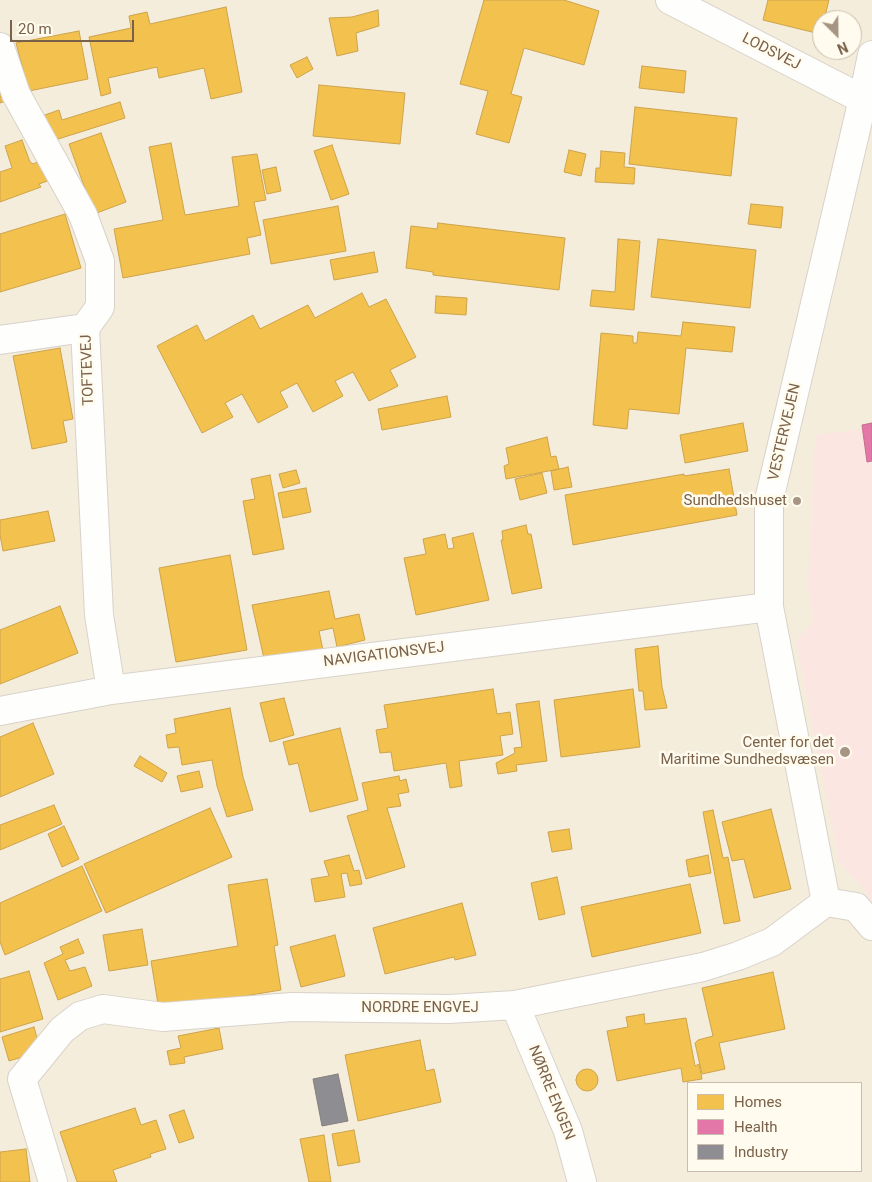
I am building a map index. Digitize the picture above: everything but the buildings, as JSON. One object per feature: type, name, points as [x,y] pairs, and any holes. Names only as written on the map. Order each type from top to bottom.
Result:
[{"type":"street","name":"LODSVEJ","points":[[670,0],[868,102]]},
{"type":"street","name":"TOFTEVEJ","points":[[0,47],[16,94],[83,215],[100,261],[100,307],[85,328],[99,615],[111,690]]},
{"type":"street","name":"VESTERVEJEN","points":[[826,902],[769,607],[769,500],[868,102],[872,55]]},
{"type":"street","points":[[0,340],[85,328]]},
{"type":"street","name":"NAVIGATIONSVEJ","points":[[0,711],[111,690],[769,607]]},
{"type":"street","points":[[826,902],[856,907],[872,926]]},
{"type":"street","name":"NORDRE ENGVEJ","points":[[11,1079],[62,1030],[80,1016],[103,1009],[163,1017],[292,1007],[449,1009],[515,1005],[703,967],[738,956],[772,942],[826,902]]},
{"type":"street","name":"NØRRE ENGEN","points":[[515,1005],[568,1131],[582,1182]]},
{"type":"street","points":[[11,1079],[53,1182]]},
{"type":"shaded area","points":[[0,0],[872,0],[872,1182],[0,1182]]},
{"type":"shaded area","name":"Center for det Maritime Sundhedsvæsen","points":[[872,423],[872,903],[863,888],[839,862],[796,641],[813,623],[808,585],[815,435],[862,429],[862,425]]},
{"type":"place","name":"Sundhedshuset","points":[[797,501]]},
{"type":"place","name":"Center for det Maritime Sundhedsvæsen","points":[[845,752]]}]
